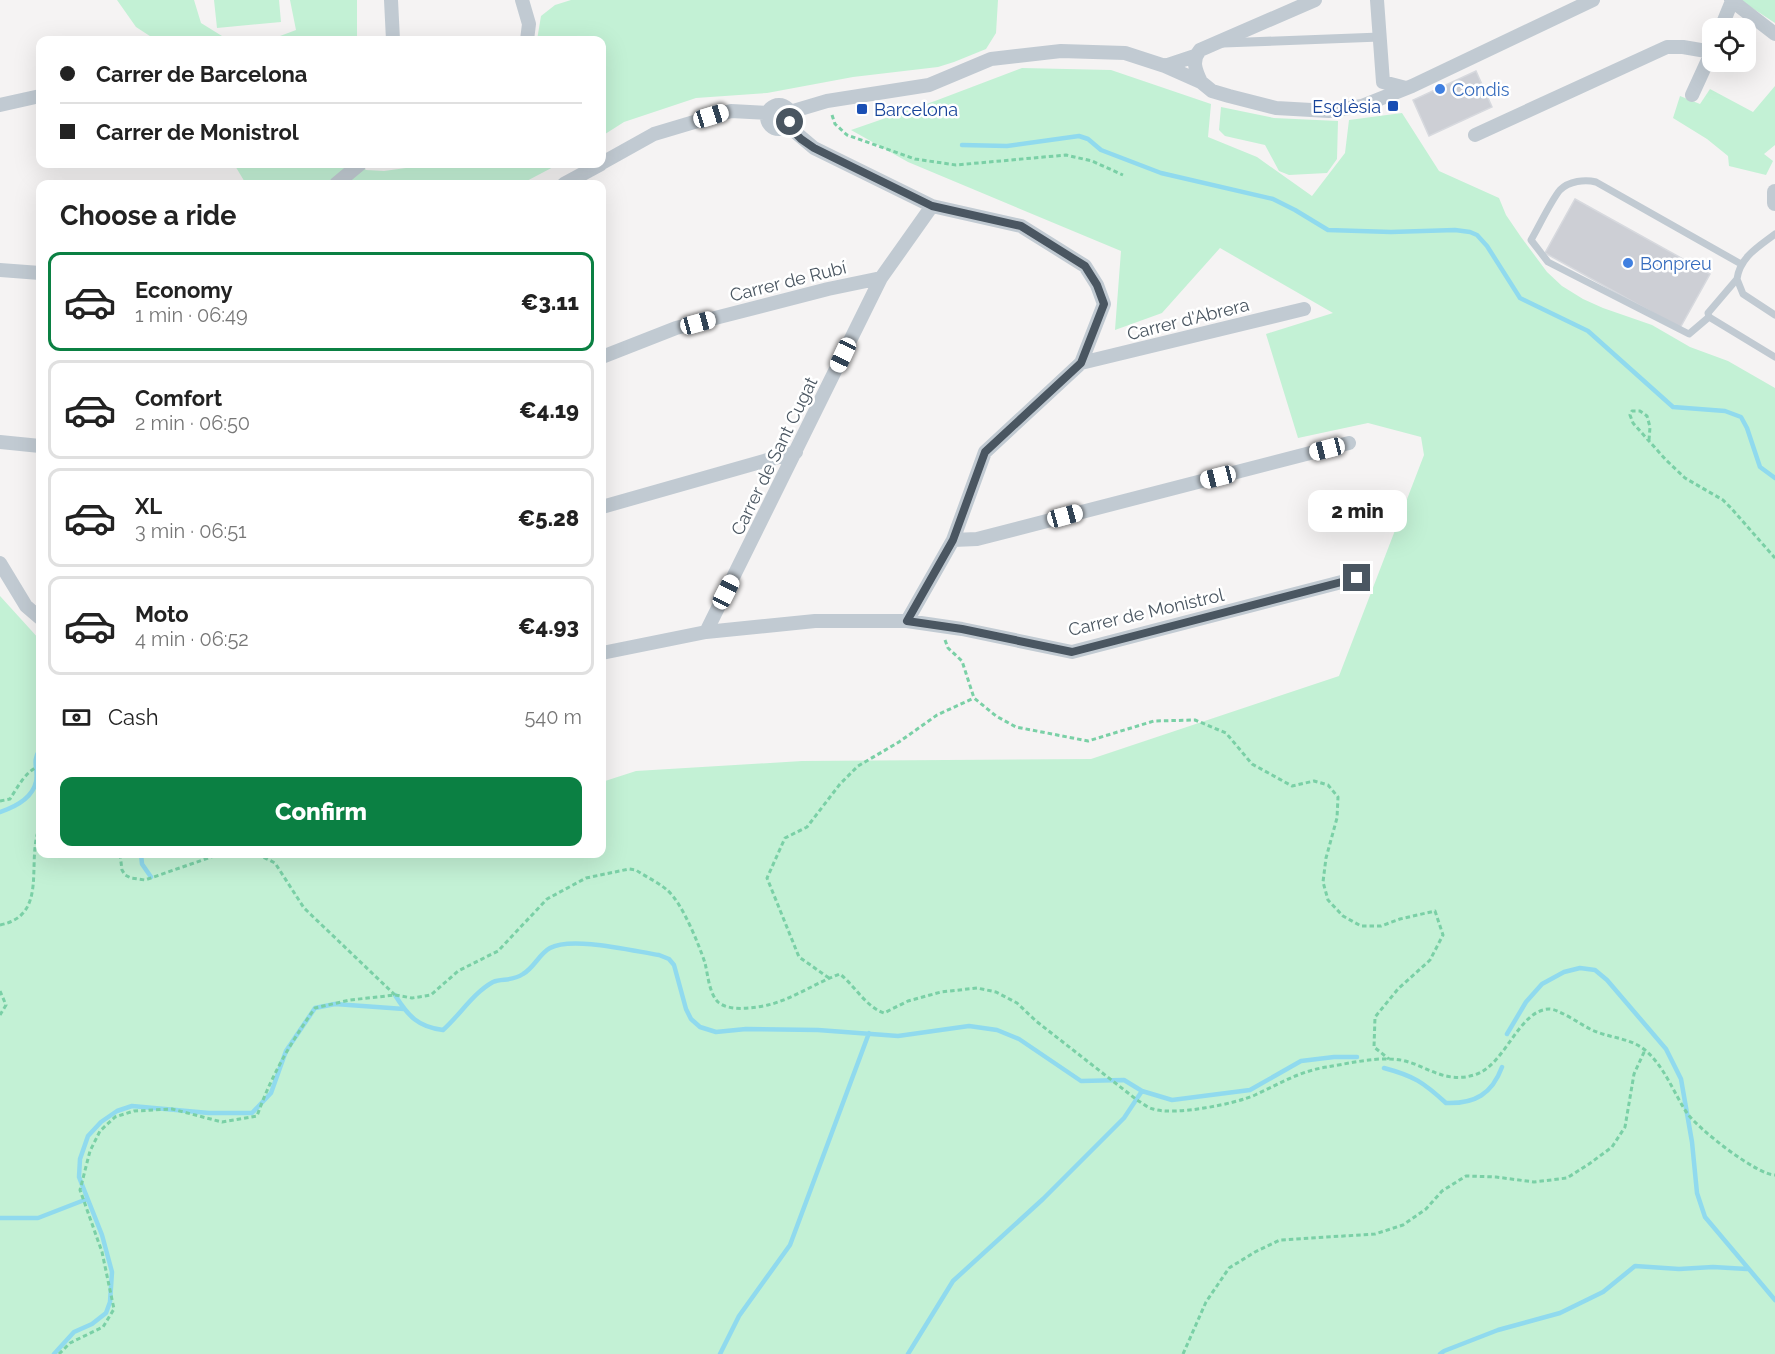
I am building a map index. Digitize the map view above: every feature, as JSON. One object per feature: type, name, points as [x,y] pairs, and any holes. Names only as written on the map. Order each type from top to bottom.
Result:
[{"type":"street","points":[[391,0],[393,36]]},
{"type":"street","points":[[522,0],[529,24],[528,36]]},
{"type":"street","points":[[1165,66],[1195,56],[1200,50],[1315,0]]},
{"type":"street","points":[[1377,0],[1383,82],[1380,100]]},
{"type":"street","points":[[767,113],[768,123],[780,130],[789,119],[827,101],[929,85],[991,59],[1061,51],[1125,53],[1165,66],[1201,82],[1212,90],[1276,108],[1329,111],[1362,106],[1380,100],[1593,0]]},
{"type":"street","points":[[1725,18],[1731,0],[1775,34]]},
{"type":"street","points":[[1214,44],[1380,37]]},
{"type":"street","points":[[1475,135],[1667,47],[1702,50]]},
{"type":"street","points":[[1195,56],[1195,68],[1201,82]]},
{"type":"street","points":[[1692,95],[1702,72]]},
{"type":"street","points":[[1383,82],[1406,88]]},
{"type":"street","points":[[0,105],[36,97]]},
{"type":"street","points":[[606,160],[654,134],[731,111],[767,113],[778,105],[785,107],[801,139],[814,148],[932,206],[1021,226],[1085,266],[1097,285],[1104,304],[1081,363],[985,452],[953,540],[907,621]]},
{"type":"street","points":[[341,180],[355,168]]},
{"type":"street","points":[[571,180],[592,168]]},
{"type":"street","points":[[1775,192],[1775,203]]},
{"type":"street","name":"Carrer de Sant Cugat","points":[[706,632],[881,278],[932,206]]},
{"type":"street","points":[[0,270],[36,273]]},
{"type":"street","name":"Carrer de Rubí","points":[[606,355],[676,328],[828,289],[881,278]]},
{"type":"street","name":"Carrer d'Abrera","points":[[1081,363],[1304,309]]},
{"type":"street","points":[[0,442],[36,446]]},
{"type":"street","points":[[953,540],[977,539],[1349,443]]},
{"type":"street","points":[[606,506],[796,452]]},
{"type":"street","points":[[0,563],[26,606],[36,615]]},
{"type":"street","name":"Carrer de Monistrol","points":[[706,632],[815,621],[907,621],[1072,652],[1357,578]]},
{"type":"street","points":[[606,652],[706,632]]},
{"type":"lane","points":[[1741,264],[1589,180],[1575,182],[1560,189],[1531,240],[1548,262],[1689,334],[1709,317],[1708,313],[1737,279],[1741,264],[1748,254],[1775,234]]},
{"type":"lane","points":[[1737,279],[1743,294],[1775,315]]},
{"type":"lane","points":[[1709,317],[1775,357]]},
{"type":"path","points":[[827,101],[835,124],[847,135],[915,159],[956,165],[1066,155],[1092,161],[1123,175]]},
{"type":"path","points":[[1649,440],[1650,428],[1647,416],[1640,411],[1632,411],[1630,415],[1633,423],[1649,440],[1685,478],[1723,500],[1775,558]]},
{"type":"path","points":[[940,626],[948,648],[962,661],[974,698],[996,716],[1016,727],[1088,741],[1154,721],[1195,720],[1226,733],[1252,764],[1292,786],[1314,782],[1328,784],[1338,798],[1337,818],[1326,858],[1323,882],[1328,900],[1343,916],[1361,926],[1381,926],[1435,911],[1443,935],[1430,960],[1398,989],[1375,1017],[1374,1047],[1389,1059]]},
{"type":"path","points":[[829,978],[799,957],[767,878],[785,838],[807,826],[840,784],[858,766],[899,742],[937,715],[974,698]]},
{"type":"path","points":[[0,801],[10,799],[22,781],[36,767]]},
{"type":"path","points":[[0,925],[17,920],[29,903],[33,890],[36,840]]},
{"type":"path","points":[[120,858],[125,875],[138,880],[208,858]]},
{"type":"path","points":[[264,858],[275,863],[304,908],[395,995]]},
{"type":"path","points":[[59,1354],[70,1343],[103,1327],[114,1309],[102,1252],[80,1190],[90,1151],[100,1131],[115,1117],[134,1111],[172,1109],[222,1122],[257,1116],[267,1086],[286,1051],[315,1008],[350,1000],[395,995],[412,998],[431,995],[458,971],[498,951],[548,899],[586,878],[629,868],[672,894],[691,928],[704,960],[713,995],[722,1005],[743,1008],[771,1004],[840,974],[875,1010],[884,1013],[908,1001],[941,992],[977,988],[996,992],[1017,1003],[1036,1021],[1137,1100],[1153,1109],[1173,1111],[1238,1101],[1303,1072],[1389,1059],[1405,1061],[1455,1079],[1478,1073],[1495,1063],[1520,1027],[1532,1017],[1548,1009],[1557,1010],[1593,1031],[1632,1042],[1645,1050],[1660,1066],[1688,1114],[1700,1126],[1737,1156],[1768,1175],[1775,1175]]},
{"type":"path","points":[[0,991],[6,1005],[0,1015]]},
{"type":"path","points":[[1183,1354],[1206,1302],[1229,1269],[1255,1252],[1280,1240],[1375,1234],[1403,1225],[1426,1209],[1442,1191],[1466,1176],[1534,1182],[1567,1178],[1589,1164],[1612,1147],[1625,1126],[1634,1074],[1645,1050]]},
{"type":"green space","points":[[117,0],[194,0],[201,23],[222,36],[150,36],[136,27]]},
{"type":"green space","points":[[214,0],[279,0],[281,22],[217,28]]},
{"type":"green space","points":[[290,0],[357,0],[357,36],[280,36],[296,30]]},
{"type":"green space","points":[[571,0],[998,0],[996,33],[986,49],[954,62],[938,67],[853,77],[767,93],[696,98],[624,122],[606,133],[606,36],[538,36],[541,16],[555,5]]},
{"type":"green space","points":[[1740,0],[1775,0],[1775,23]]},
{"type":"green space","points":[[1022,68],[1111,70],[1211,104],[1208,137],[1257,157],[1312,196],[1345,153],[1349,120],[1402,113],[1439,171],[1499,198],[1506,215],[1521,237],[1547,272],[1562,286],[1583,299],[1652,325],[1690,347],[1728,361],[1775,388],[1775,1354],[0,1354],[0,596],[36,636],[36,858],[606,858],[606,781],[636,771],[802,761],[1091,759],[1339,676],[1424,455],[1421,437],[1368,423],[1298,438],[1266,334],[1333,313],[1220,248],[1162,313],[1115,330],[1121,251],[908,162],[851,130]]},
{"type":"green space","points":[[1775,86],[1775,145],[1764,154],[1773,161],[1766,175],[1729,166],[1728,156],[1707,139],[1673,118],[1680,96],[1700,104],[1710,89],[1753,112]]},
{"type":"green space","points":[[1221,107],[1274,118],[1338,121],[1337,159],[1327,173],[1289,175],[1279,171],[1265,145],[1225,136],[1219,130]]},
{"type":"green space","points":[[236,168],[364,168],[384,171],[406,168],[551,168],[529,180],[244,180]]},
{"type":"building","points":[[1476,71],[1492,107],[1429,136],[1413,100]]},
{"type":"building","name":"Bonpreu","points":[[1575,199],[1710,274],[1680,328],[1545,253]]},
{"type":"waterway","points":[[962,145],[1007,146],[1079,136],[1088,139],[1101,150],[1161,173],[1273,199],[1328,230],[1470,232],[1477,235],[1487,246],[1520,298],[1588,331],[1673,407],[1725,411],[1741,417],[1760,467],[1775,478]]},
{"type":"waterway","points":[[0,812],[27,798],[36,782]]},
{"type":"waterway","points":[[141,858],[142,864],[151,877]]},
{"type":"waterway","points":[[395,995],[414,1019],[427,1026],[443,1030],[479,992],[493,982],[515,978],[523,974],[550,948],[573,943],[619,948],[669,959],[674,965],[691,1019],[700,1027],[716,1032],[746,1029],[818,1030],[898,1036],[969,1026],[997,1030],[1019,1039],[1081,1081],[1124,1080],[1142,1091],[1172,1100],[1250,1090],[1301,1061],[1357,1057]]},
{"type":"waterway","points":[[1507,1034],[1526,1002],[1542,984],[1564,972],[1580,968],[1595,970],[1607,980],[1666,1049],[1681,1079],[1692,1142],[1697,1193],[1705,1217],[1775,1300]]},
{"type":"waterway","points":[[54,1354],[74,1332],[92,1324],[106,1313],[110,1302],[112,1272],[102,1235],[79,1177],[80,1159],[88,1136],[101,1122],[117,1111],[132,1106],[209,1113],[252,1113],[271,1093],[286,1051],[315,1008],[335,1004],[404,1009]]},
{"type":"waterway","points":[[720,1354],[739,1316],[790,1245],[869,1033]]},
{"type":"waterway","points":[[1384,1068],[1418,1081],[1446,1103],[1456,1103],[1466,1102],[1488,1091],[1502,1067]]},
{"type":"waterway","points":[[908,1354],[953,1281],[1043,1199],[1124,1118],[1142,1091]]},
{"type":"waterway","points":[[0,1218],[38,1218],[87,1199]]},
{"type":"waterway","points":[[1440,1354],[1498,1330],[1560,1313],[1603,1292],[1635,1266],[1679,1269],[1713,1267],[1747,1269]]},
{"type":"place","name":"Condis","points":[[1440,89]]},
{"type":"place","name":"Esglèsia","points":[[1393,106]]},
{"type":"place","name":"Barcelona","points":[[862,109]]},
{"type":"place","name":"Bonpreu","points":[[1628,263]]},
{"type":"route","points":[[790,122],[788,126],[814,148],[932,206],[1021,226],[1085,266],[1097,285],[1104,304],[1081,363],[985,452],[953,540],[907,621],[962,629],[1072,652],[1357,578]]}]
